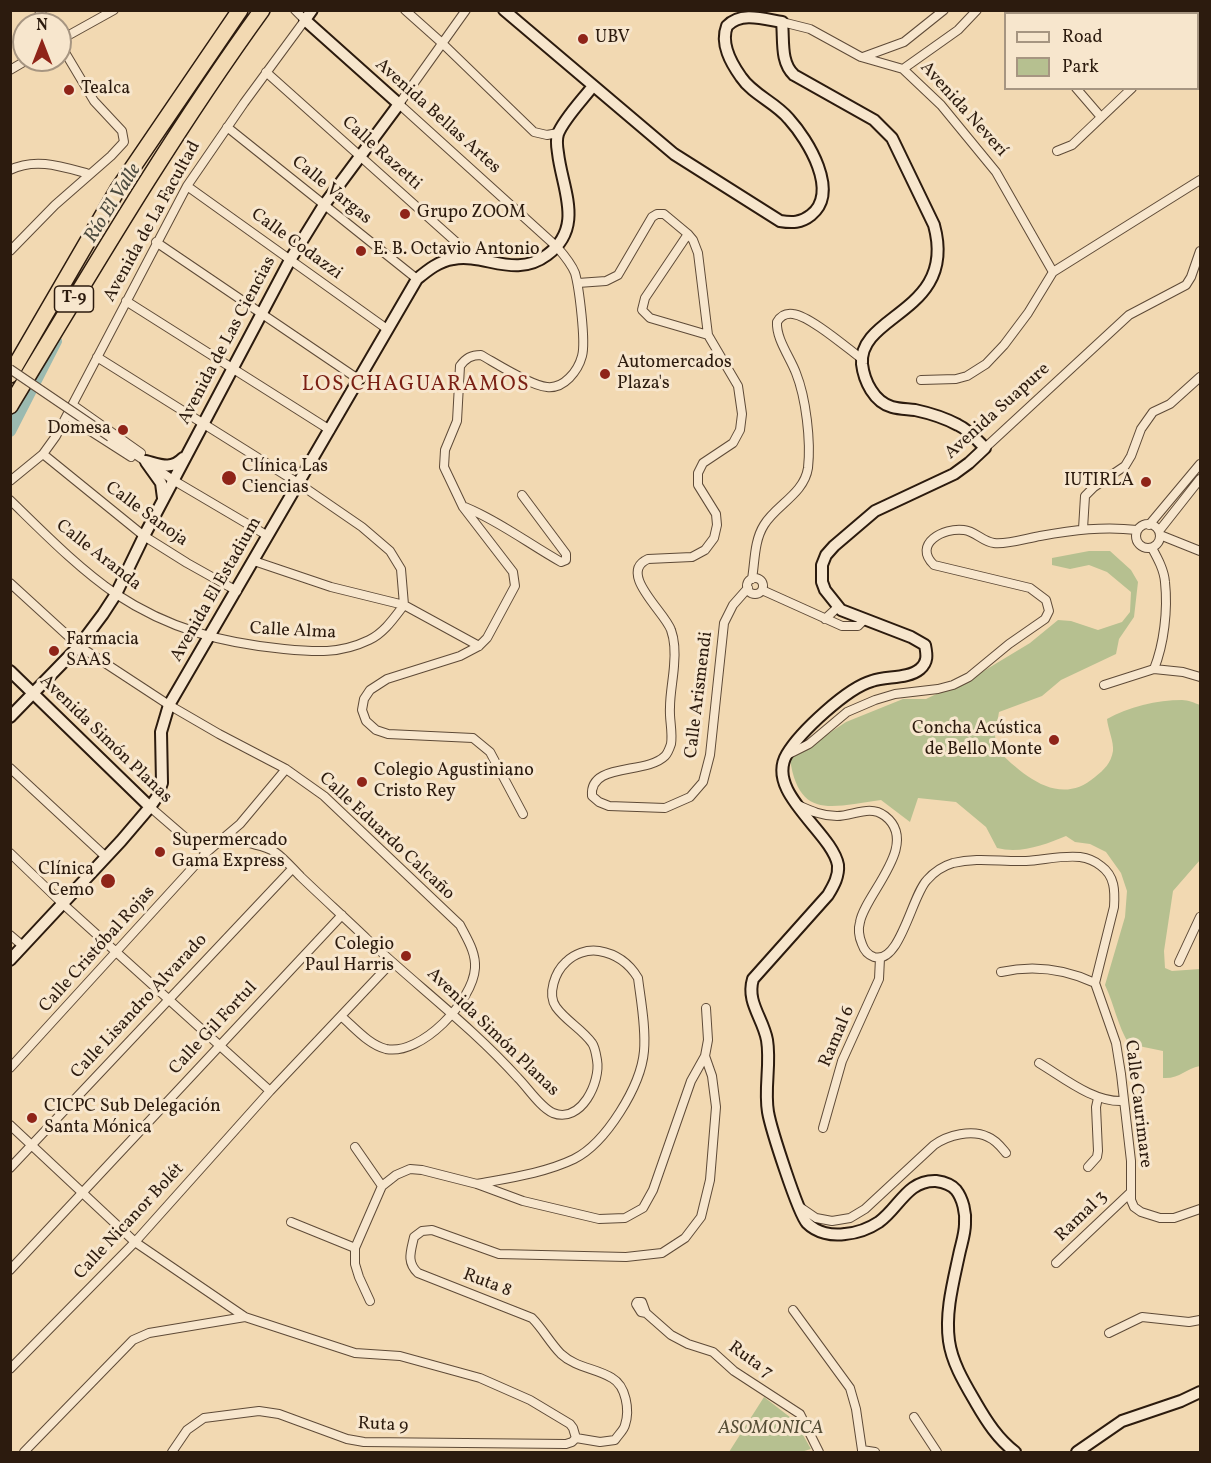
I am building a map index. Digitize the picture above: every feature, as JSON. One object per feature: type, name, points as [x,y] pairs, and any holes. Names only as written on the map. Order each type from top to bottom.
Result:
[{"type":"highway","points":[[193,79],[198,62],[231,10]]},
{"type":"highway","name":"T-9","points":[[10,406],[193,79],[240,10]]},
{"type":"highway","name":"T-9","points":[[10,375],[206,74],[252,10]]},
{"type":"highway","name":"T-9","points":[[10,395],[130,191],[262,10]]},
{"type":"street","points":[[72,35],[114,10]]},
{"type":"street","name":"Avenida Bellas Artes","points":[[294,10],[556,247],[570,263],[578,283]]},
{"type":"street","name":"Avenida de La Facultad","points":[[10,481],[43,454],[73,405],[187,186],[312,10]]},
{"type":"street","points":[[316,30],[317,10]]},
{"type":"street","points":[[405,10],[534,132],[547,135],[558,133]]},
{"type":"street","name":"Avenida de Las Ciencias","points":[[10,717],[79,646],[116,594],[173,480],[290,260],[324,205],[466,10]]},
{"type":"street","points":[[504,10],[593,86],[558,133],[559,161],[569,202],[566,230],[556,247]]},
{"type":"street","points":[[861,57],[904,42],[944,10]]},
{"type":"street","points":[[903,69],[958,30],[977,10]]},
{"type":"street","name":"Avenida Neverí","points":[[593,86],[674,154],[780,221],[793,223],[805,219],[821,204],[824,195],[817,163],[789,118],[742,80],[730,58],[725,40],[727,26],[738,18],[748,17],[782,22],[810,29],[861,57],[903,69],[941,105],[996,172],[1053,272]]},
{"type":"street","points":[[782,22],[785,61],[788,69],[794,75],[874,120],[892,138],[938,238],[938,255],[928,286],[917,300],[868,341],[862,359],[865,378],[875,395],[890,406],[916,410],[960,425],[985,448]]},
{"type":"street","points":[[10,251],[55,205],[124,142],[122,131],[94,101],[72,63]]},
{"type":"street","name":"Calle Razetti","points":[[266,72],[475,259]]},
{"type":"street","points":[[1078,90],[1101,117]]},
{"type":"street","points":[[1057,151],[1072,145],[1130,90]]},
{"type":"street","name":"Calle Vargas","points":[[227,127],[417,279]]},
{"type":"street","points":[[10,170],[31,163],[46,164],[89,174]]},
{"type":"street","points":[[921,380],[956,379],[967,376],[986,364],[1004,345],[1028,313],[1053,272],[1200,180]]},
{"type":"street","name":"Calle Codazzi","points":[[187,186],[387,329]]},
{"type":"street","points":[[523,814],[490,752],[473,738],[388,734],[376,730],[366,721],[362,710],[364,699],[370,690],[387,679],[460,656],[479,646],[487,638],[515,586],[513,572],[484,537],[464,507],[444,467],[445,450],[457,421],[460,366],[465,359],[473,355],[481,355],[531,382],[548,388],[563,384],[573,374],[583,355],[578,283],[606,281],[618,275],[652,217],[657,214],[664,214],[688,234],[693,240],[698,253],[708,335],[650,318],[642,310],[645,298],[688,234]]},
{"type":"street","points":[[156,242],[358,378]]},
{"type":"street","name":"Avenida El Estadium","points":[[10,960],[150,807],[162,783],[161,732],[169,705],[417,279],[440,262],[454,258],[475,259],[505,266],[521,266],[545,257],[556,247]]},
{"type":"street","name":"Avenida Suapure","points":[[838,607],[825,590],[821,573],[826,555],[834,546],[875,511],[954,474],[1129,315],[1186,285],[1200,251]]},
{"type":"street","points":[[126,301],[330,430]]},
{"type":"street","points":[[762,590],[753,593],[748,588],[748,582],[752,579],[758,536],[765,523],[804,481],[808,469],[808,438],[802,392],[797,374],[778,332],[777,322],[783,315],[801,316],[862,359]]},
{"type":"street","name":"Calle Arismendi","points":[[708,335],[738,386],[742,414],[740,430],[733,443],[703,463],[698,473],[698,485],[716,514],[717,525],[714,538],[705,550],[692,556],[648,559],[637,567],[642,586],[671,630],[675,654],[670,706],[671,745],[665,756],[646,766],[611,773],[594,781],[591,787],[592,796],[599,802],[609,806],[665,808],[690,797],[703,782],[710,755],[724,623],[733,605],[748,588]]},
{"type":"street","points":[[97,357],[298,483],[362,527],[390,551],[401,569],[404,605]]},
{"type":"street","points":[[10,369],[173,480],[268,536]]},
{"type":"street","points":[[1083,529],[1085,496],[1125,466],[1141,429],[1153,412],[1170,404],[1200,377]]},
{"type":"street","points":[[73,405],[144,455],[161,483],[163,500]]},
{"type":"street","points":[[67,416],[139,462],[146,461],[172,466],[186,456]]},
{"type":"street","name":"Calle Sanoja","points":[[43,454],[144,536],[237,591]]},
{"type":"street","points":[[1149,525],[1200,464]]},
{"type":"street","points":[[1152,548],[1158,542],[1159,533],[1200,479]]},
{"type":"street","points":[[464,507],[489,518],[523,541],[561,562],[566,560],[566,554],[522,495]]},
{"type":"street","name":"Calle Aranda","points":[[10,500],[54,543],[116,594],[175,625],[209,638]]},
{"type":"street","points":[[1154,669],[1165,620],[1165,581],[1160,563],[1152,548],[1140,545],[1136,538],[1137,530],[1141,526],[1156,527],[1159,533],[1200,551]]},
{"type":"street","points":[[786,755],[809,744],[847,712],[875,700],[895,694],[938,689],[969,677],[1009,644],[1045,620],[1049,611],[1046,600],[1040,594],[1030,588],[934,565],[927,558],[925,550],[930,541],[953,530],[966,530],[994,543],[1083,529],[1137,530]]},
{"type":"street","points":[[254,561],[331,587],[404,605],[479,646]]},
{"type":"street","points":[[752,579],[762,582],[762,590]]},
{"type":"street","name":"Calle Eduardo Calcaño","points":[[10,583],[79,646],[169,705],[286,769],[324,796],[460,925],[474,952],[475,968],[471,987],[452,1013],[423,1040],[405,1049],[388,1049],[374,1044],[341,1016]]},
{"type":"street","points":[[762,590],[825,620],[849,627],[858,626],[864,620]]},
{"type":"street","name":"Calle Alma","points":[[209,638],[246,645],[332,652],[370,639],[387,627],[404,605]]},
{"type":"street","points":[[825,620],[838,607],[848,614],[911,637],[925,645],[927,655],[926,662],[914,674],[870,681],[842,699],[813,722],[786,755],[782,765],[787,790],[836,859],[838,866],[836,882],[828,895],[753,980],[750,988],[751,999],[767,1038],[768,1113],[804,1220],[825,1234],[847,1234],[878,1223],[916,1184],[927,1181],[944,1182],[957,1191],[964,1208],[966,1227],[950,1307],[948,1332],[951,1352],[968,1390],[989,1424],[1000,1439],[1015,1452]]},
{"type":"street","points":[[1104,685],[1154,669],[1183,672],[1200,677]]},
{"type":"street","name":"Avenida Simón Planas","points":[[10,671],[31,694],[150,807],[187,839],[207,852]]},
{"type":"street","name":"Avenida Simón Planas","points":[[10,680],[31,694]]},
{"type":"street","points":[[10,768],[106,857]]},
{"type":"street","name":"Calle Cristóbal Rojas","points":[[10,1068],[207,852],[244,819],[286,769]]},
{"type":"street","points":[[796,804],[810,811],[830,816],[865,810],[877,811],[892,823],[896,833],[894,857],[860,921],[859,937],[864,949],[871,956],[880,958],[888,955],[896,947],[919,891],[941,867],[952,863],[976,859],[1019,861],[1081,857],[1102,866],[1110,874],[1115,894],[1112,920],[1095,983],[1064,971],[1030,969],[1001,972]]},
{"type":"street","name":"Avenida Simón Planas","points":[[229,834],[244,843],[274,851],[392,962],[452,1013],[516,1075],[548,1110],[556,1114],[565,1115],[574,1112],[585,1102],[599,1070],[593,1044],[555,1006],[553,986],[558,970],[568,960],[582,952],[597,950],[625,961],[632,968],[638,978],[644,1051],[638,1080],[616,1116],[596,1143],[574,1158],[548,1168],[477,1184]]},
{"type":"street","points":[[10,853],[63,904],[270,1091]]},
{"type":"street","name":"Calle Lisandro Alvarado","points":[[10,1168],[292,868]]},
{"type":"street","name":"Calle Gil Fortul","points":[[10,1270],[342,915]]},
{"type":"street","points":[[1179,962],[1200,917]]},
{"type":"street","points":[[10,934],[23,946]]},
{"type":"street","name":"Ramal 6","points":[[823,1128],[842,1061],[879,979],[880,958]]},
{"type":"street","name":"Calle Nicanor Bolét","points":[[10,1370],[135,1242],[270,1091],[392,962]]},
{"type":"street","name":"Calle Caurimare","points":[[1095,983],[1116,1043],[1131,1161],[1130,1193],[1134,1207],[1151,1216],[1174,1218],[1200,1209]]},
{"type":"street","name":"Ruta 8","points":[[576,1438],[600,1442],[615,1440],[625,1426],[627,1408],[622,1390],[614,1378],[574,1364],[561,1354],[532,1318],[418,1273],[412,1267],[409,1256],[414,1237],[432,1230],[499,1254],[626,1257],[662,1253],[685,1238],[701,1217],[710,1180],[716,1107],[712,1076],[705,1056],[708,1040],[706,1008]]},
{"type":"street","points":[[370,1301],[355,1264],[355,1248],[382,1186],[396,1175],[410,1169],[422,1170],[477,1184],[523,1201],[599,1220],[625,1218],[643,1208],[653,1190],[692,1081],[705,1056]]},
{"type":"street","points":[[1039,1064],[1098,1098],[1112,1102],[1124,1101]]},
{"type":"street","points":[[1088,1167],[1097,1157],[1098,1151],[1096,1107],[1098,1098]]},
{"type":"street","points":[[10,1125],[135,1242],[244,1317],[355,1353],[400,1356],[480,1378],[530,1400],[570,1424],[576,1438]]},
{"type":"street","points":[[797,1204],[803,1211],[816,1218],[832,1221],[850,1218],[865,1209],[944,1138],[973,1134],[988,1136],[1006,1153]]},
{"type":"street","points":[[355,1147],[382,1186]]},
{"type":"street","name":"Ramal 3","points":[[1056,1263],[1130,1193]]},
{"type":"street","points":[[291,1222],[355,1248]]},
{"type":"street","points":[[793,1310],[850,1388],[856,1409],[862,1451],[875,1452]]},
{"type":"street","name":"Ruta 7","points":[[646,1313],[671,1335],[688,1344],[713,1352],[734,1371],[800,1414],[819,1452]]},
{"type":"street","points":[[24,1452],[133,1340],[148,1333],[244,1317]]},
{"type":"street","points":[[1109,1333],[1142,1317],[1189,1322],[1200,1320]]},
{"type":"street","points":[[1077,1452],[1122,1421],[1181,1401],[1200,1392]]},
{"type":"street","name":"Ruta 9","points":[[172,1452],[187,1430],[204,1418],[259,1411],[279,1414],[347,1439],[364,1442],[566,1444],[576,1438]]},
{"type":"street","points":[[914,1417],[937,1452]]},
{"type":"green space","points":[[1089,551],[1110,551],[1131,570],[1138,582],[1134,617],[1119,639],[1116,654],[1061,680],[1042,696],[999,712],[995,735],[996,749],[1018,769],[1042,784],[1055,789],[1082,786],[1104,769],[1112,755],[1113,747],[1107,719],[1133,708],[1163,701],[1184,700],[1200,705],[1200,860],[1173,891],[1164,951],[1165,968],[1172,971],[1200,969],[1200,1066],[1169,1078],[1163,1078],[1163,1051],[1129,1044],[1105,985],[1125,917],[1127,891],[1121,873],[1106,852],[1090,844],[1075,842],[1066,836],[1023,849],[997,848],[986,827],[956,802],[918,798],[910,822],[881,800],[848,805],[821,805],[810,801],[801,792],[790,759],[846,722],[903,699],[926,699],[982,672],[1030,643],[1058,620],[1071,621],[1098,630],[1122,622],[1130,612],[1131,592],[1107,572],[1089,565],[1070,569],[1052,565],[1052,558]]},
{"type":"green space","name":"ASOMONICA","points":[[764,1397],[795,1421],[811,1449],[801,1452],[729,1452]]},
{"type":"waterway","name":"Río El Valle","points":[[10,431],[56,341]]},
{"type":"place","name":"UBV","points":[[583,39]]},
{"type":"place","name":"Tealca","points":[[69,90]]},
{"type":"place","name":"Grupo ZOOM","points":[[405,214]]},
{"type":"place","name":"E. B. Octavio Antonio","points":[[361,251]]},
{"type":"place","name":"Automercados Plaza's","points":[[605,374]]},
{"type":"place","name":"Domesa","points":[[123,430]]},
{"type":"place","name":"Clínica Las Ciencias","points":[[229,478]]},
{"type":"place","name":"IUTIRLA","points":[[1146,482]]},
{"type":"place","name":"Farmacia SAAS","points":[[54,651]]},
{"type":"place","name":"Concha Acústica de Bello Monte","points":[[1054,740]]},
{"type":"place","name":"Colegio Agustiniano Cristo Rey","points":[[362,782]]},
{"type":"place","name":"Supermercado Gama Express","points":[[160,852]]},
{"type":"place","name":"Clínica Cemo","points":[[108,881]]},
{"type":"place","name":"Colegio Paul Harris","points":[[406,956]]},
{"type":"place","name":"CICPC Sub Delegación Santa Mónica","points":[[32,1118]]},
{"type":"district","name":"LOS CHAGUARAMOS","points":[[416,386]]}]
